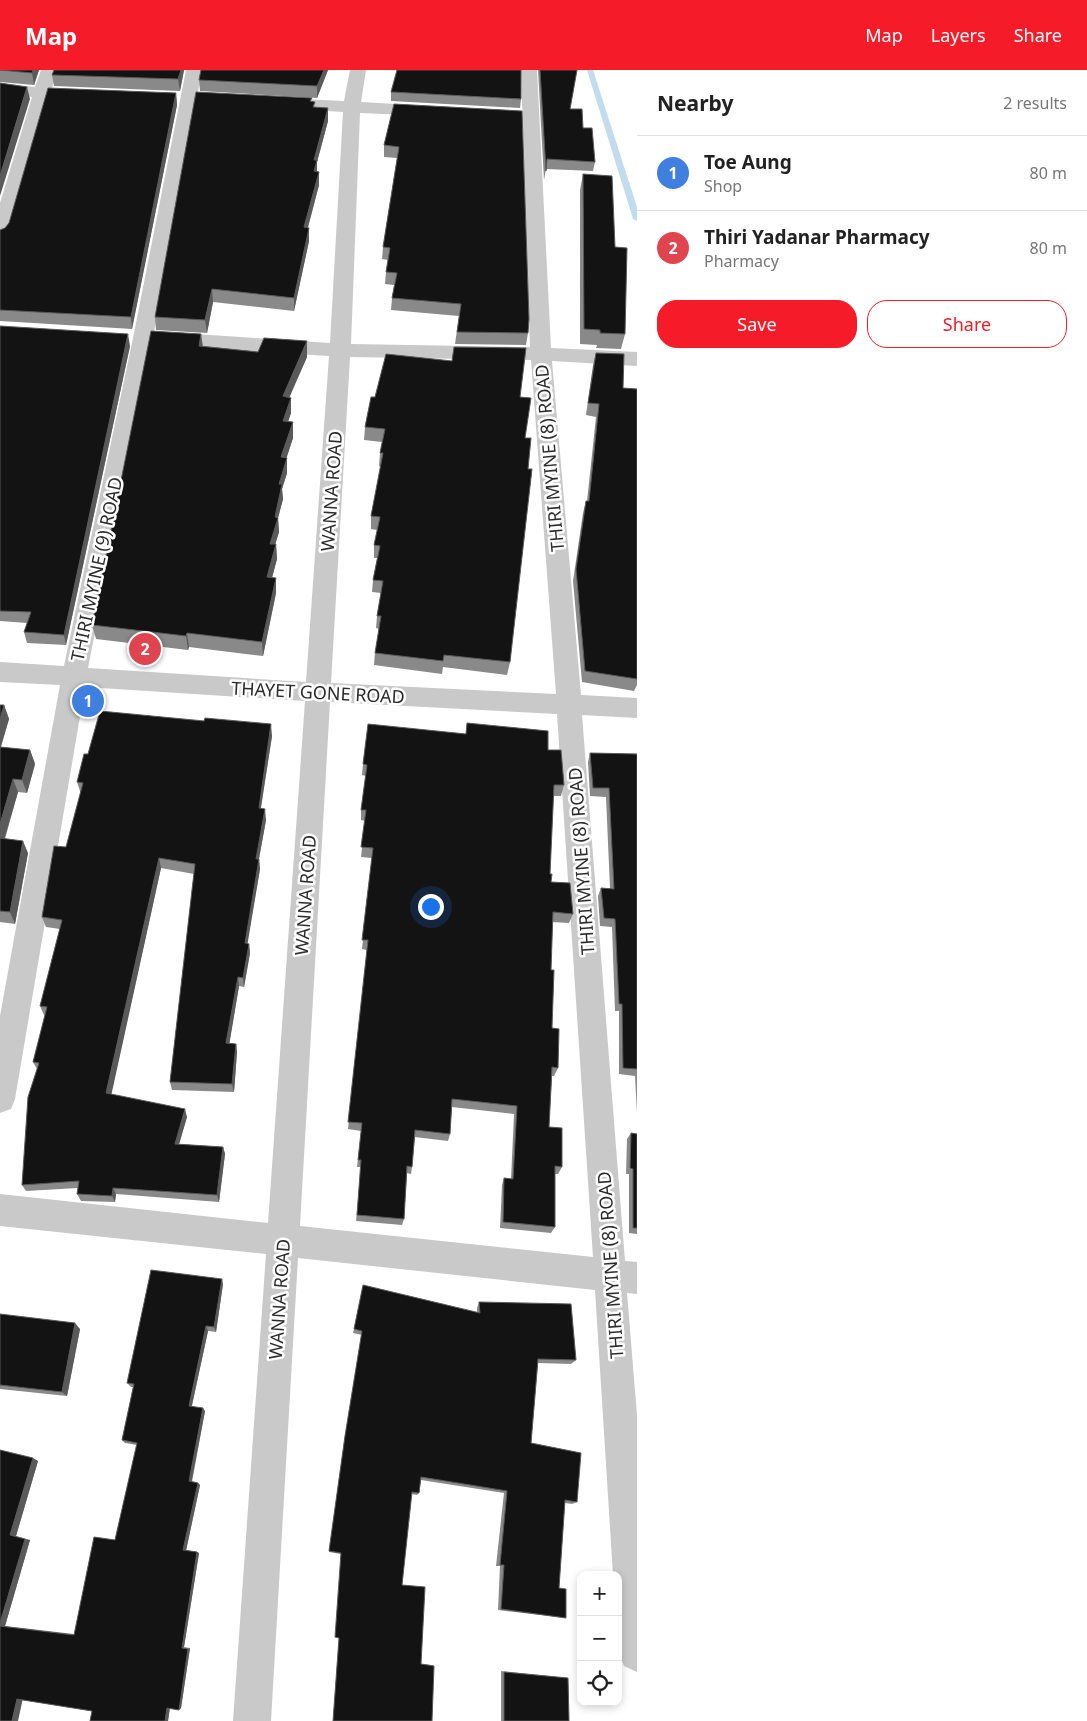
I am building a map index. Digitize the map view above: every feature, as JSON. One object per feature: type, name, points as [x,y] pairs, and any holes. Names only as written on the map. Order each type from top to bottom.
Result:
[{"type":"street","points":[[0,234],[49,70]]},
{"type":"street","name":"THIRI MYINE (9) ROAD","points":[[0,1099],[133,337],[194,70]]},
{"type":"street","name":"WANNA ROAD","points":[[252,1721],[340,350],[352,106],[358,70]]},
{"type":"street","name":"THIRI MYINE (8) ROAD","points":[[529,70],[520,116],[569,706],[624,1277],[637,1653]]},
{"type":"street","points":[[0,88],[42,93],[101,95]]},
{"type":"street","points":[[265,102],[450,112]]},
{"type":"street","points":[[133,337],[340,350],[541,354],[637,359]]},
{"type":"street","name":"THAYET GONE ROAD","points":[[0,672],[318,692],[637,708]]},
{"type":"street","points":[[0,1210],[624,1277]]},
{"type":"building","points":[[0,70],[33,70],[32,73]]},
{"type":"building","points":[[54,70],[181,70],[178,79],[52,75]]},
{"type":"building","points":[[201,70],[324,70],[317,86],[199,80]]},
{"type":"building","points":[[397,70],[521,70],[521,99],[391,92]]},
{"type":"building","points":[[540,70],[577,70],[570,109],[582,109],[583,128],[592,128],[595,162],[547,159],[546,171]]},
{"type":"building","points":[[0,83],[27,87],[0,176]]},
{"type":"building","points":[[48,88],[176,93],[131,317],[0,310],[0,230],[9,223]]},
{"type":"building","points":[[196,92],[312,98],[310,101],[315,102],[313,107],[328,108],[314,160],[317,160],[314,171],[319,172],[304,227],[309,228],[294,298],[212,289],[205,320],[155,317]]},
{"type":"building","points":[[394,104],[522,111],[528,333],[457,332],[461,304],[392,298],[397,273],[386,272],[390,248],[383,247],[399,147],[384,145]]},
{"type":"building","points":[[583,174],[612,176],[615,247],[627,248],[625,334],[600,333],[600,330],[584,329]]},
{"type":"building","points":[[0,326],[128,334],[64,635],[24,632],[31,612],[0,611]]},
{"type":"building","points":[[151,331],[201,334],[199,346],[258,352],[264,338],[307,341],[283,396],[291,398],[283,421],[293,422],[281,457],[287,458],[279,484],[282,484],[275,517],[278,518],[270,544],[276,544],[267,577],[276,578],[262,642],[187,633],[186,636],[92,625]]},
{"type":"building","points":[[454,347],[526,348],[520,397],[531,398],[525,438],[531,438],[528,469],[532,469],[510,662],[444,655],[443,661],[375,653],[381,616],[377,616],[383,581],[373,580],[380,546],[374,545],[380,517],[371,516],[383,453],[380,453],[385,429],[365,427],[371,397],[375,397],[386,354],[452,361]]},
{"type":"building","points":[[596,353],[624,354],[623,388],[637,389],[637,679],[585,671],[576,569],[586,501],[589,501],[599,404],[588,403]]},
{"type":"building","points":[[0,705],[4,705],[0,719]]},
{"type":"building","points":[[100,711],[204,721],[205,718],[271,724],[259,808],[265,809],[256,859],[259,859],[245,943],[249,944],[243,978],[238,977],[226,1043],[236,1044],[232,1084],[170,1082],[195,864],[159,858],[106,1093],[185,1109],[175,1144],[223,1147],[217,1195],[113,1188],[112,1196],[77,1194],[79,1181],[22,1185],[28,1097],[39,1063],[33,1062],[47,1007],[40,1006],[62,920],[42,917],[54,846],[66,847],[83,783],[77,782],[84,754],[88,754]]},
{"type":"building","points":[[467,723],[548,731],[548,750],[561,750],[564,785],[554,785],[550,874],[552,874],[551,882],[570,883],[573,914],[553,912],[552,1028],[559,1029],[558,1068],[552,1067],[549,1127],[562,1128],[562,1167],[555,1166],[555,1227],[503,1222],[504,1178],[513,1179],[517,1106],[452,1099],[450,1134],[415,1130],[412,1167],[407,1166],[404,1219],[357,1215],[361,1160],[358,1160],[362,1123],[348,1122],[368,940],[362,940],[373,848],[361,847],[366,810],[361,810],[367,765],[363,764],[368,724],[466,734]]},
{"type":"building","points":[[0,747],[30,750],[22,780],[13,779],[0,824]]},
{"type":"building","points":[[590,753],[637,754],[637,1069],[623,1068],[622,1004],[619,1004],[615,919],[604,918],[601,888],[614,889],[609,788],[593,788]]},
{"type":"building","points":[[0,838],[23,841],[10,912],[0,911]]},
{"type":"building","points":[[631,1133],[637,1134],[637,1228],[633,1228],[633,1169],[630,1168]]},
{"type":"building","points":[[151,1270],[222,1279],[214,1327],[206,1326],[189,1406],[203,1408],[189,1481],[198,1483],[183,1550],[197,1552],[182,1648],[188,1649],[179,1710],[167,1708],[165,1721],[90,1721],[92,1711],[17,1699],[12,1721],[0,1721],[0,1626],[74,1635],[94,1537],[115,1540],[137,1443],[122,1440],[134,1384],[127,1383]]},
{"type":"building","points":[[363,1285],[480,1313],[479,1302],[571,1304],[576,1360],[538,1359],[531,1443],[581,1453],[577,1502],[565,1500],[559,1588],[566,1589],[566,1618],[501,1609],[504,1565],[500,1565],[507,1491],[421,1477],[419,1493],[412,1492],[402,1585],[425,1587],[421,1664],[434,1666],[432,1721],[333,1721],[339,1638],[335,1637],[341,1553],[329,1551],[362,1331],[354,1329]]},
{"type":"building","points":[[0,1314],[75,1323],[62,1392],[0,1385]]},
{"type":"building","points":[[0,1450],[33,1458],[10,1535],[25,1539],[0,1623]]},
{"type":"building","points":[[504,1672],[568,1678],[569,1721],[504,1721]]},
{"type":"waterway","points":[[590,70],[637,219]]},
{"type":"place","name":"Thiri Yadanar Pharmacy","points":[[145,649]]},
{"type":"place","name":"Toe Aung","points":[[88,701]]}]
